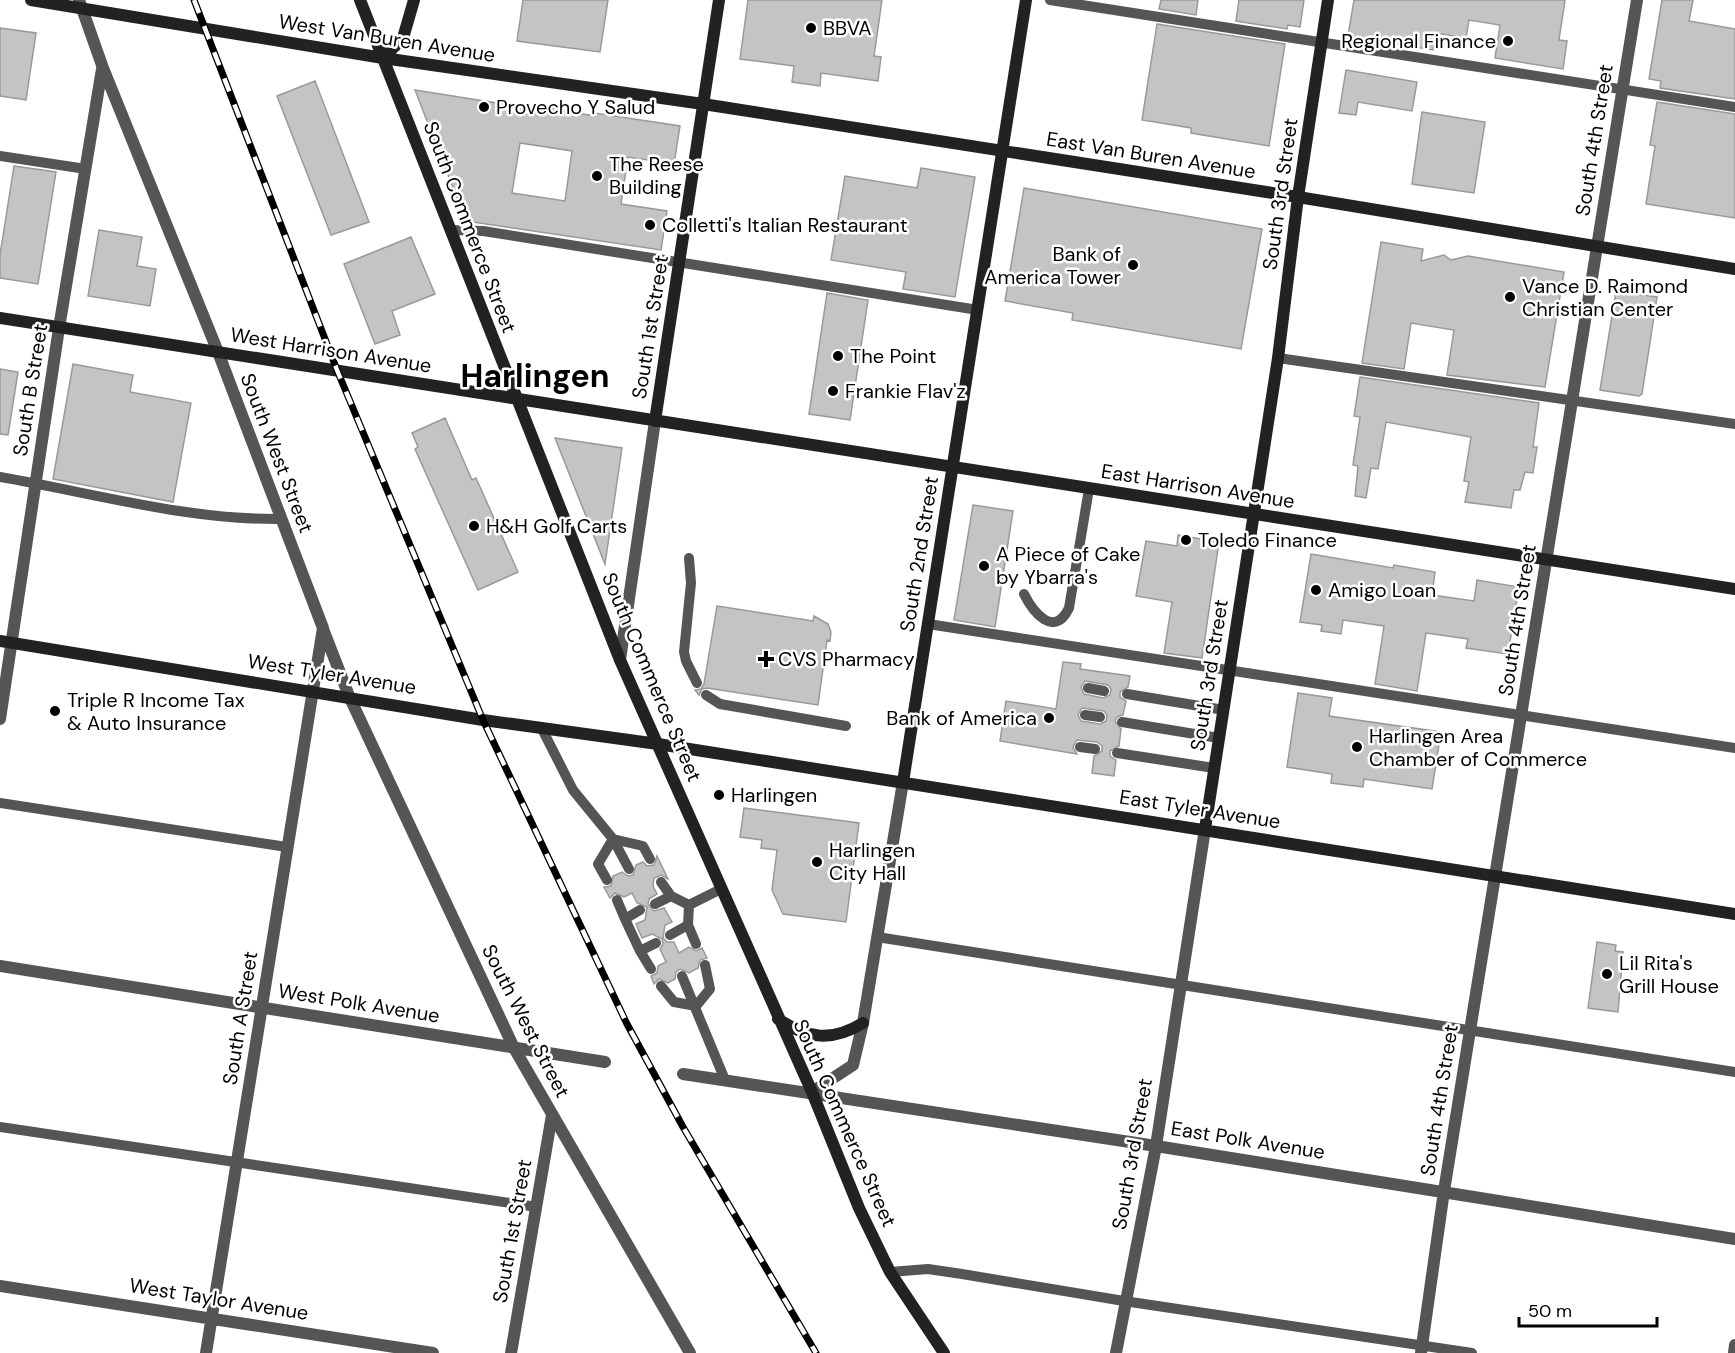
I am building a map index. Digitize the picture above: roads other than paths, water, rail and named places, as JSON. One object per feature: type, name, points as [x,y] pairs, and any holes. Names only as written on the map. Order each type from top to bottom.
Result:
[{"type":"main road","name":"West Van Buren Avenue","points":[[31,0],[81,4],[383,58],[703,104]]},
{"type":"main road","name":"South Commerce Street","points":[[360,0],[620,660],[812,1092],[859,1208],[890,1272],[944,1353]]},
{"type":"main road","points":[[383,58],[403,38],[414,0]]},
{"type":"main road","name":"South 1st Street","points":[[656,421],[720,0]]},
{"type":"main road","name":"South 2nd Street","points":[[903,782],[1026,0]]},
{"type":"main road","name":"South 3rd Street","points":[[1205,829],[1255,514],[1278,358],[1298,197],[1328,0]]},
{"type":"main road","name":"East Van Buren Avenue","points":[[703,104],[1298,197],[1595,248],[1735,269]]},
{"type":"main road","name":"West Harrison Avenue","points":[[0,318],[656,421]]},
{"type":"main road","name":"East Harrison Avenue","points":[[656,421],[1735,589]]},
{"type":"main road","name":"West Tyler Avenue","points":[[6,642],[349,696],[483,720],[658,744]]},
{"type":"main road","name":"East Tyler Avenue","points":[[658,744],[1735,914]]},
{"type":"main road","points":[[778,1018],[798,1032],[821,1036],[847,1033],[863,1023]]},
{"type":"street","name":"South 4th Street","points":[[1422,1349],[1444,1191],[1636,0]]},
{"type":"street","name":"South West Street","points":[[81,4],[102,68],[218,352],[349,696],[514,1048],[690,1353]]},
{"type":"street","name":"South B Street","points":[[0,719],[6,642],[36,483],[102,68]]},
{"type":"street","name":"South 1st Street","points":[[620,660],[656,421]]},
{"type":"street","points":[[311,690],[323,628]]},
{"type":"street","name":"South A Street","points":[[206,1353],[311,690]]},
{"type":"street","name":"South 2nd Street","points":[[812,1092],[853,1065],[863,1023],[903,782]]},
{"type":"street","name":"South 3rd Street","points":[[1116,1353],[1124,1301],[1156,1146],[1205,829]]},
{"type":"street","name":"West Polk Avenue","points":[[0,966],[605,1062]]},
{"type":"street","name":"East Polk Avenue","points":[[683,1074],[812,1092],[1444,1191],[1735,1239]]},
{"type":"street","name":"South 1st Street","points":[[511,1353],[552,1115]]},
{"type":"street","name":"West Taylor Avenue","points":[[0,1286],[212,1317],[432,1353]]},
{"type":"street","points":[[1734,1353],[1735,1345]]},
{"type":"lane","points":[[1050,0],[1735,107]]},
{"type":"lane","points":[[0,156],[86,170]]},
{"type":"lane","points":[[451,230],[483,231],[978,310]]},
{"type":"lane","points":[[1278,358],[1735,424]]},
{"type":"lane","points":[[0,477],[185,512],[244,519],[281,519]]},
{"type":"lane","points":[[1024,594],[1033,611],[1040,618],[1055,621],[1065,616],[1069,608],[1089,489]]},
{"type":"lane","points":[[689,558],[690,590],[684,652],[697,683]]},
{"type":"lane","points":[[928,624],[1735,748]]},
{"type":"lane","points":[[1088,688],[1104,691]]},
{"type":"lane","points":[[706,694],[713,702],[720,704],[846,726]]},
{"type":"lane","points":[[1127,694],[1224,710]]},
{"type":"lane","points":[[1085,715],[1100,717]]},
{"type":"lane","points":[[1122,722],[1219,738]]},
{"type":"lane","points":[[541,727],[573,790],[613,839],[629,869]]},
{"type":"lane","points":[[1080,747],[1095,749]]},
{"type":"lane","points":[[1118,753],[1214,768]]},
{"type":"lane","points":[[0,803],[287,847]]},
{"type":"lane","points":[[613,839],[643,846],[650,859]]},
{"type":"lane","points":[[606,880],[598,864],[613,839]]},
{"type":"lane","points":[[661,882],[671,896],[689,905]]},
{"type":"lane","points":[[689,905],[722,889]]},
{"type":"lane","points":[[654,904],[671,896]]},
{"type":"lane","points":[[617,900],[640,951],[651,969]]},
{"type":"lane","points":[[689,905],[688,925],[696,944]]},
{"type":"lane","points":[[625,919],[640,910]]},
{"type":"lane","points":[[670,935],[688,925]]},
{"type":"lane","points":[[878,937],[1735,1072]]},
{"type":"lane","points":[[640,951],[656,943]]},
{"type":"lane","points":[[696,1006],[710,988],[705,965]]},
{"type":"lane","points":[[682,976],[724,1080]]},
{"type":"lane","points":[[661,986],[674,1002],[696,1006]]},
{"type":"lane","points":[[0,1127],[537,1207]]},
{"type":"lane","points":[[890,1272],[928,1269],[1422,1349],[1472,1353]]},
{"type":"railway","points":[[194,0],[337,370],[483,720],[627,1024],[683,1127],[816,1353]]},
{"type":"place","name":"BBVA","points":[[811,28]]},
{"type":"place","name":"Regional Finance","points":[[1508,41]]},
{"type":"place","name":"Provecho Y Salud","points":[[484,107]]},
{"type":"place","name":"The Reese Building","points":[[597,176]]},
{"type":"place","name":"Colletti's Italian Restaurant","points":[[650,225]]},
{"type":"place","name":"Bank of America Tower","points":[[1133,265]]},
{"type":"place","name":"Vance D. Raimond Christian Center","points":[[1510,297]]},
{"type":"place","name":"The Point","points":[[838,356]]},
{"type":"place","name":"Frankie Flav'z","points":[[833,391]]},
{"type":"place","name":"H&H Golf Carts","points":[[474,526]]},
{"type":"place","name":"Toledo Finance","points":[[1186,540]]},
{"type":"place","name":"A Piece of Cake by Ybarra's","points":[[984,566]]},
{"type":"place","name":"Amigo Loan","points":[[1316,590]]},
{"type":"place","name":"CVS Pharmacy","points":[[766,659]]},
{"type":"place","name":"Triple R Income Tax & Auto Insurance","points":[[55,711]]},
{"type":"place","name":"Bank of America","points":[[1049,718]]},
{"type":"place","name":"Harlingen Area Chamber of Commerce","points":[[1357,747]]},
{"type":"place","name":"Harlingen","points":[[719,795]]},
{"type":"place","name":"Harlingen City Hall","points":[[817,862]]},
{"type":"place","name":"Lil Rita's Grill House","points":[[1607,974]]},
{"type":"district","name":"Harlingen","points":[[535,376]]}]
